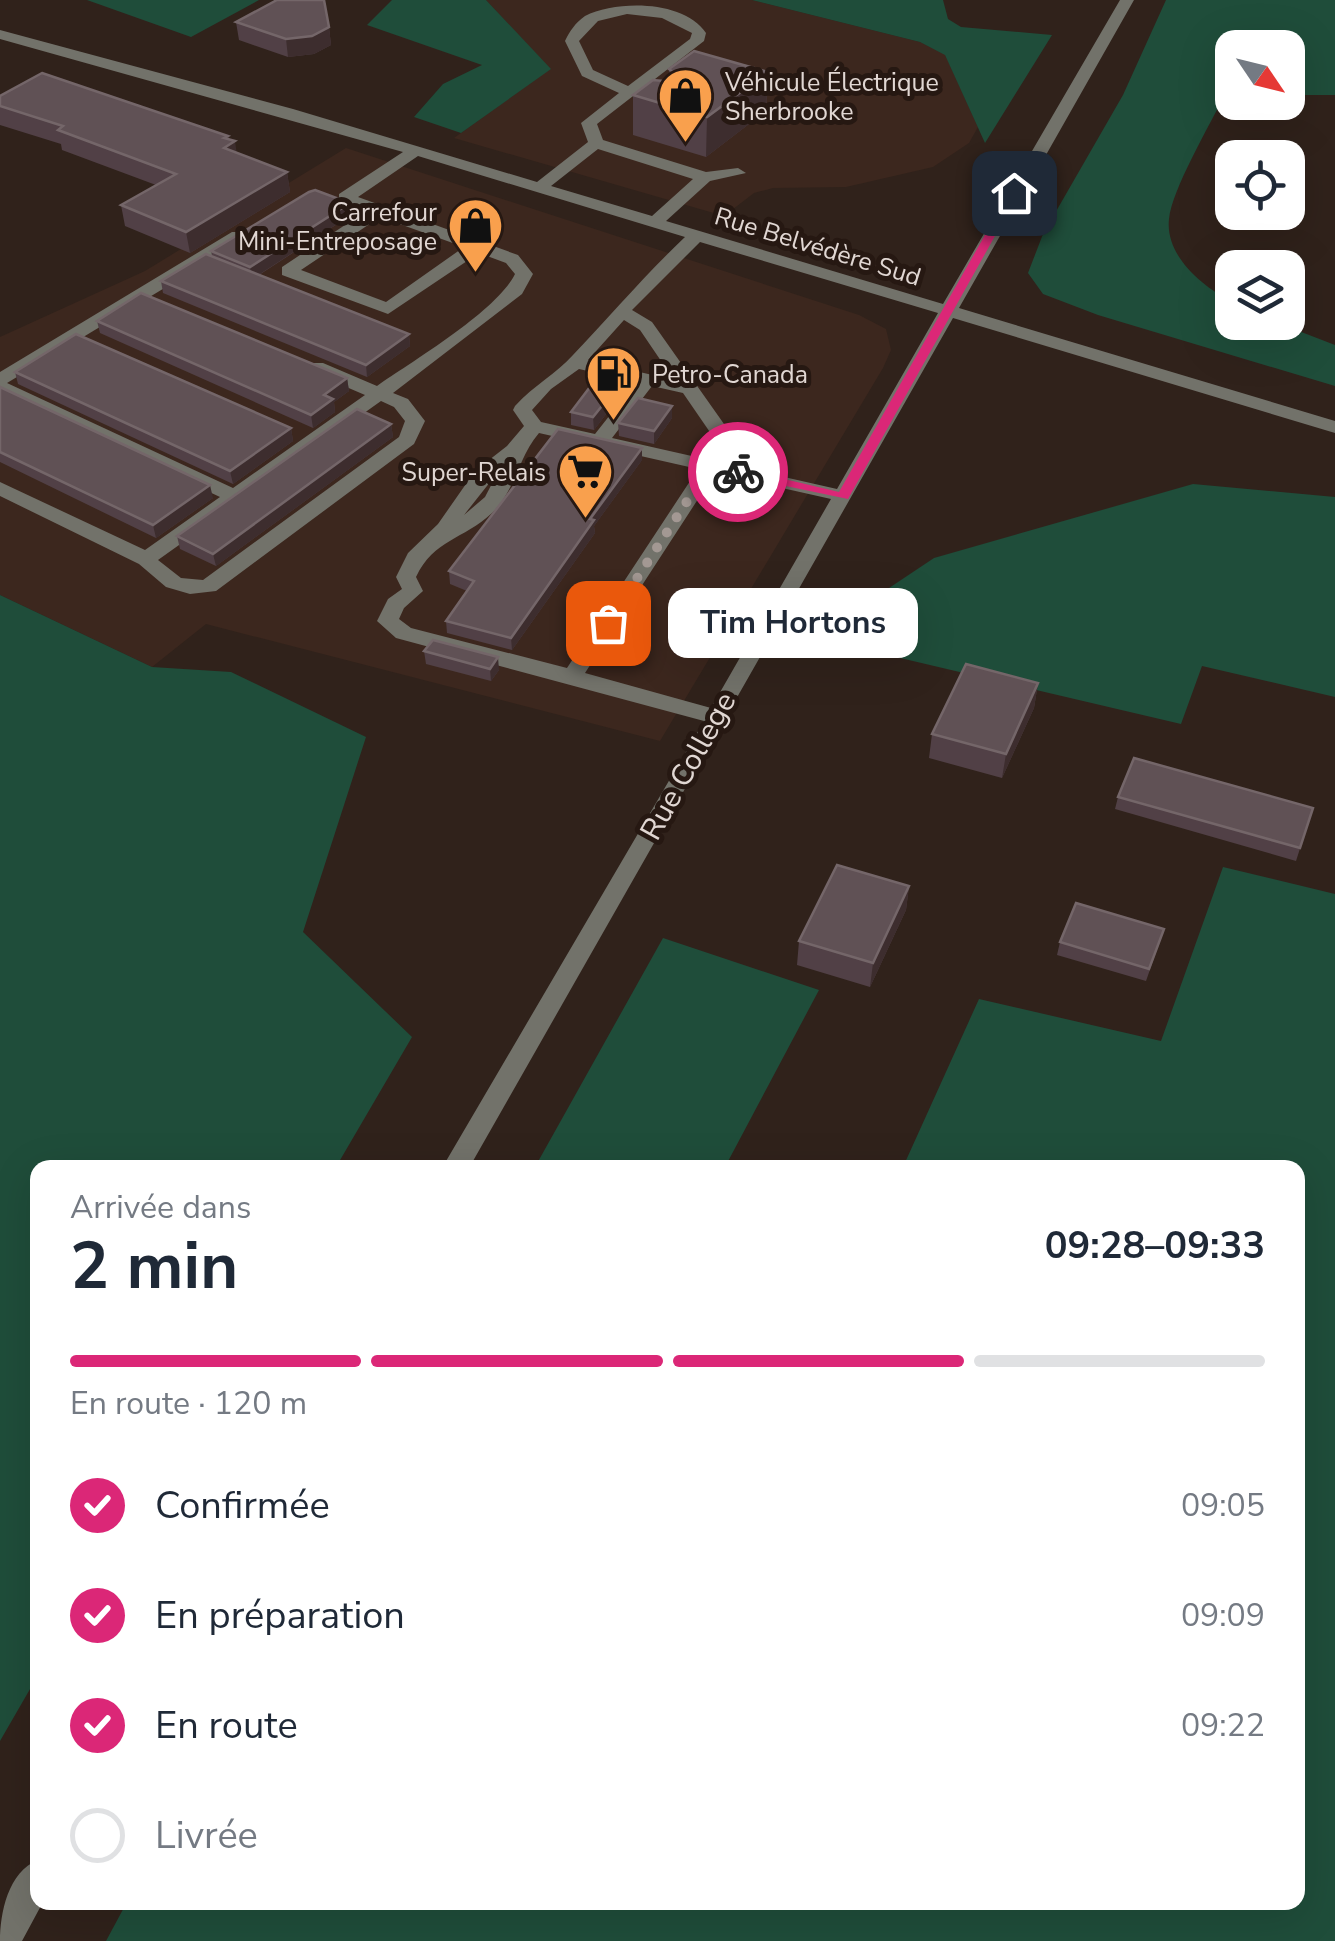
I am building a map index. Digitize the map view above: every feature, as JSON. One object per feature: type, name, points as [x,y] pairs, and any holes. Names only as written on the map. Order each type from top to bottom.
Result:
[{"type":"street","name":"Rue College","points":[[460,1160],[590,941],[714,717],[1127,0]]},
{"type":"street","points":[[596,143],[589,123],[628,99],[696,41],[699,34],[695,26],[646,8],[625,6],[606,10],[577,29],[572,41],[586,73],[628,99]]},
{"type":"street","name":"Rue Belvédère Sud","points":[[0,18],[287,112],[1335,427]]},
{"type":"street","name":"Rue Belvédère Sud","points":[[0,34],[287,112]]},
{"type":"street","points":[[596,143],[705,177],[738,173]]},
{"type":"street","points":[[539,188],[596,143]]},
{"type":"street","points":[[146,559],[234,496],[306,435],[380,393],[521,285],[524,274],[518,264],[336,195],[415,151]]},
{"type":"street","points":[[654,223],[705,177]]},
{"type":"street","points":[[379,210],[288,271],[388,309],[478,246]]},
{"type":"street","points":[[0,384],[150,298],[256,225]]},
{"type":"street","points":[[696,236],[621,310],[576,363],[544,385],[522,410],[534,426],[843,496]]},
{"type":"street","points":[[572,676],[726,441],[646,326],[621,310]]},
{"type":"street","points":[[0,488],[146,559],[161,576],[186,588],[216,582],[407,440],[414,427],[412,414],[402,403],[306,362]]},
{"type":"street","points":[[576,363],[690,388]]},
{"type":"street","points":[[600,441],[648,379]]},
{"type":"street","points":[[0,384],[234,496]]},
{"type":"street","points":[[534,426],[514,450],[508,481],[494,499],[472,519],[432,542],[408,568],[406,582],[412,591],[391,609],[391,625],[420,637],[714,717]]},
{"type":"street","points":[[2,1941],[30,1892]]},
{"type":"shaded area","points":[[486,0],[752,0],[920,42],[945,54],[978,127],[969,143],[933,167],[846,187],[773,188],[754,193],[724,216],[454,138],[550,69]]},
{"type":"shaded area","points":[[346,148],[859,315],[886,329],[891,350],[883,368],[660,741],[206,624],[152,667],[0,595],[0,337],[145,271]]},
{"type":"green space","points":[[87,0],[259,0],[191,37]]},
{"type":"green space","points":[[392,0],[486,0],[551,69],[461,133],[414,117],[443,84],[482,65],[367,25]]},
{"type":"green space","points":[[752,0],[943,0],[948,19],[961,27],[1052,35],[985,143],[945,55],[920,42]]},
{"type":"green space","points":[[1166,0],[1335,0],[1335,95],[1305,95],[1305,30],[1215,30],[1215,113],[1177,191],[1169,233],[1179,257],[1215,291],[1215,340],[1305,340],[1305,333],[1335,345],[1335,386],[1098,315],[1043,294],[1028,273],[1043,234],[1123,95]]},
{"type":"green space","points":[[1193,484],[1335,497],[1335,697],[1202,666],[1181,724],[845,645],[868,602],[934,558]]},
{"type":"green space","points":[[0,595],[152,667],[231,672],[366,737],[303,932],[412,1037],[340,1160],[30,1160],[30,1689],[0,1741]]},
{"type":"green space","points":[[1223,867],[1335,894],[1335,1941],[106,1941],[123,1910],[1305,1910],[1305,1160],[906,1160],[979,999],[1161,1041]]},
{"type":"green space","points":[[663,938],[819,990],[729,1160],[539,1160]]},
{"type":"building","points":[[277,0],[324,0],[329,27],[312,36],[286,39],[236,22]]},
{"type":"building","points":[[694,51],[768,72],[707,117],[633,95],[653,80],[664,81],[672,76],[669,69]]},
{"type":"building","points":[[42,73],[228,136],[224,138],[235,141],[224,148],[287,172],[186,232],[121,205],[176,174],[58,130],[63,126],[0,106],[0,96]]},
{"type":"building","points":[[315,190],[350,203],[250,267],[211,251],[309,192]]},
{"type":"building","points":[[206,254],[409,334],[366,365],[161,281]]},
{"type":"building","points":[[141,293],[347,378],[324,395],[333,399],[311,415],[97,321]]},
{"type":"building","points":[[76,334],[291,428],[230,471],[15,372]]},
{"type":"building","points":[[0,387],[210,485],[153,525],[0,452]]},
{"type":"building","points":[[590,387],[613,392],[593,417],[571,412]]},
{"type":"building","points":[[638,398],[672,406],[654,431],[618,423]]},
{"type":"building","points":[[357,409],[391,424],[213,554],[177,536]]},
{"type":"building","points":[[558,429],[642,448],[511,638],[446,621],[474,581],[449,571]]},
{"type":"building","points":[[433,640],[498,657],[490,669],[424,651]]},
{"type":"building","points":[[966,664],[1038,683],[1006,754],[932,734]]},
{"type":"building","points":[[1134,758],[1313,808],[1300,848],[1118,797]]},
{"type":"building","points":[[837,865],[909,886],[873,963],[799,941]]},
{"type":"building","points":[[1076,903],[1164,929],[1149,969],[1060,942]]},
{"type":"way so far","points":[[608,623],[710,466],[738,472]]},
{"type":"place","name":"Véhicule Électrique Sherbrooke","points":[[686,145]]},
{"type":"place","name":"Carrefour Mini-Entreposage","points":[[476,275]]},
{"type":"place","name":"Petro-Canada","points":[[613,423]]},
{"type":"place","name":"Super-Relais","points":[[585,521]]},
{"type":"place","name":"Tim Hortons","points":[[608,623]]},
{"type":"route","points":[[738,472],[843,496],[1014,193]]}]
